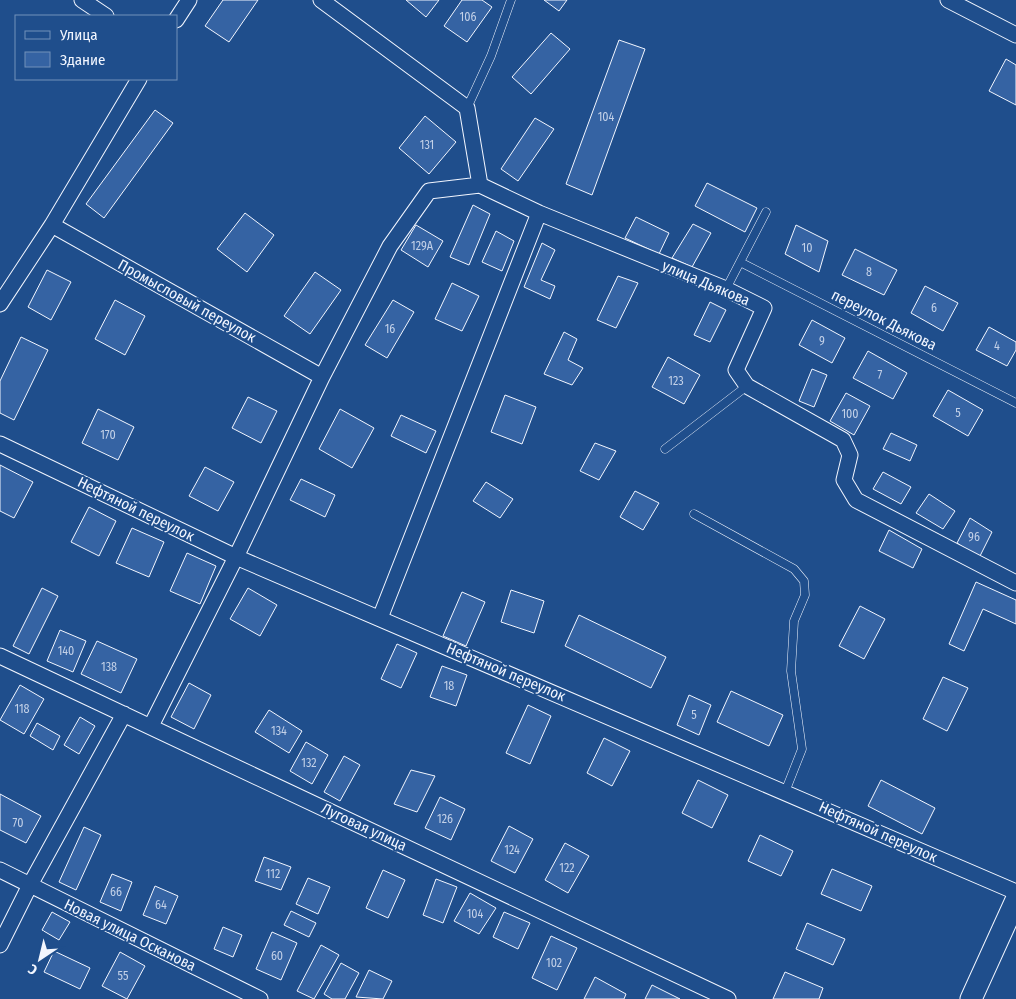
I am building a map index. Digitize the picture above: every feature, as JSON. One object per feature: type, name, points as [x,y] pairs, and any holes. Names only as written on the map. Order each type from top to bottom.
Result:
[{"type":"street","points":[[82,0],[104,15]]},
{"type":"street","points":[[178,17],[189,0]]},
{"type":"street","points":[[151,726],[236,557],[322,377],[390,246],[429,191],[480,185],[467,108],[321,0]]},
{"type":"street","points":[[948,0],[1016,35]]},
{"type":"street","points":[[1,300],[52,225],[138,80]]},
{"type":"street","name":"улица Дьякова","points":[[480,185],[539,213],[726,289],[764,308],[736,370],[747,386]]},
{"type":"street","points":[[380,618],[539,213]]},
{"type":"street","name":"Промысловый переулок","points":[[52,225],[322,377]]},
{"type":"street","points":[[747,386],[843,440],[850,455],[844,480],[856,500],[1016,583]]},
{"type":"street","name":"Нефтяной переулок","points":[[0,444],[236,557],[1016,892]]},
{"type":"street","name":"Луговая улица","points":[[0,656],[728,999]]},
{"type":"street","points":[[0,945],[30,885],[124,714]]},
{"type":"street","name":"Новая улица Осканова","points":[[0,870],[260,999]]},
{"type":"street","points":[[971,999],[1016,900]]},
{"type":"lane","points":[[467,108],[491,56],[511,0]]},
{"type":"lane","points":[[726,289],[766,212]]},
{"type":"lane","name":"переулок Дьякова","points":[[740,262],[1016,403]]},
{"type":"lane","points":[[665,449],[747,386]]},
{"type":"lane","points":[[694,514],[794,569],[804,581],[805,595],[794,621],[791,671],[802,749],[785,792]]},
{"type":"building","points":[[223,0],[258,0],[229,42],[205,26]]},
{"type":"building","points":[[406,0],[439,0],[426,17]]},
{"type":"building","points":[[462,0],[482,0],[492,7],[467,42],[444,26]]},
{"type":"building","points":[[544,0],[567,0],[559,11]]},
{"type":"building","points":[[551,33],[570,49],[531,94],[512,77]]},
{"type":"building","points":[[619,40],[645,49],[592,195],[566,184]]},
{"type":"building","points":[[1006,59],[1016,65],[1016,105],[989,91]]},
{"type":"building","points":[[155,110],[173,123],[104,218],[86,204]]},
{"type":"building","points":[[425,116],[456,142],[429,174],[399,148]]},
{"type":"building","points":[[535,118],[554,129],[518,181],[501,169]]},
{"type":"building","points":[[707,183],[757,208],[745,232],[695,206]]},
{"type":"building","points":[[473,205],[490,214],[469,265],[450,257]]},
{"type":"building","points":[[245,213],[274,235],[247,272],[217,249]]},
{"type":"building","points":[[636,217],[669,233],[659,254],[625,238]]},
{"type":"building","points":[[693,224],[711,233],[692,267],[672,258]]},
{"type":"building","points":[[416,225],[443,241],[428,267],[401,250]]},
{"type":"building","points":[[796,225],[828,241],[819,272],[785,254]]},
{"type":"building","points":[[496,231],[514,241],[502,271],[482,262]]},
{"type":"building","points":[[542,243],[555,250],[541,280],[555,286],[550,299],[524,287]]},
{"type":"building","points":[[855,249],[897,270],[884,295],[842,275]]},
{"type":"building","points":[[47,270],[71,282],[51,320],[28,307]]},
{"type":"building","points":[[315,272],[341,290],[310,334],[284,316]]},
{"type":"building","points":[[618,276],[638,283],[616,328],[597,320]]},
{"type":"building","points":[[452,283],[479,296],[462,331],[435,319]]},
{"type":"building","points":[[925,286],[958,303],[943,331],[911,313]]},
{"type":"building","points":[[115,300],[145,316],[125,355],[95,339]]},
{"type":"building","points":[[393,300],[414,312],[387,358],[365,345]]},
{"type":"building","points":[[710,302],[726,310],[710,342],[694,335]]},
{"type":"building","points":[[812,320],[845,338],[832,363],[799,345]]},
{"type":"building","points":[[989,327],[1016,342],[1016,350],[1007,366],[976,350]]},
{"type":"building","points":[[564,332],[577,339],[568,360],[583,368],[572,385],[544,374]]},
{"type":"building","points":[[21,337],[48,350],[14,420],[0,413],[0,381]]},
{"type":"building","points":[[868,351],[907,373],[893,399],[853,378]]},
{"type":"building","points":[[668,357],[700,375],[684,404],[652,387]]},
{"type":"building","points":[[812,369],[827,375],[814,407],[799,401]]},
{"type":"building","points":[[948,390],[983,410],[968,436],[933,416]]},
{"type":"building","points":[[846,393],[870,406],[854,435],[830,421]]},
{"type":"building","points":[[505,395],[536,407],[522,444],[491,432]]},
{"type":"building","points":[[248,397],[277,411],[261,443],[232,428]]},
{"type":"building","points":[[98,409],[134,427],[118,460],[82,443]]},
{"type":"building","points":[[340,409],[374,428],[352,468],[319,449]]},
{"type":"building","points":[[401,415],[436,431],[426,453],[391,436]]},
{"type":"building","points":[[891,433],[917,445],[910,461],[883,449]]},
{"type":"building","points":[[595,443],[616,451],[599,480],[580,471]]},
{"type":"building","points":[[0,465],[33,482],[14,518],[0,511]]},
{"type":"building","points":[[205,467],[234,482],[218,511],[189,496]]},
{"type":"building","points":[[883,472],[911,487],[901,504],[873,489]]},
{"type":"building","points":[[301,479],[335,495],[325,517],[290,500]]},
{"type":"building","points":[[486,482],[513,499],[500,518],[473,501]]},
{"type":"building","points":[[635,491],[659,503],[643,530],[620,517]]},
{"type":"building","points":[[929,494],[955,511],[943,529],[916,513]]},
{"type":"building","points":[[89,507],[116,521],[99,556],[71,542]]},
{"type":"building","points":[[970,518],[992,532],[979,558],[957,543]]},
{"type":"building","points":[[132,528],[164,542],[149,577],[116,563]]},
{"type":"building","points":[[889,530],[922,549],[913,568],[879,551]]},
{"type":"building","points":[[187,553],[216,566],[200,604],[170,591]]},
{"type":"building","points":[[976,582],[1016,600],[1016,624],[983,609],[964,651],[949,644]]},
{"type":"building","points":[[42,588],[58,596],[29,654],[13,646]]},
{"type":"building","points":[[248,588],[277,605],[260,636],[230,619]]},
{"type":"building","points":[[511,590],[544,601],[534,633],[501,622]]},
{"type":"building","points":[[462,592],[485,602],[466,646],[443,636]]},
{"type":"building","points":[[860,606],[885,619],[864,659],[839,646]]},
{"type":"building","points":[[579,615],[666,657],[651,688],[565,646]]},
{"type":"building","points":[[60,630],[86,641],[73,672],[47,661]]},
{"type":"building","points":[[97,641],[137,659],[121,693],[81,674]]},
{"type":"building","points":[[397,644],[417,653],[401,688],[381,679]]},
{"type":"building","points":[[442,666],[467,675],[456,706],[430,697]]},
{"type":"building","points":[[943,677],[968,688],[947,731],[923,719]]},
{"type":"building","points":[[189,683],[211,695],[194,729],[171,717]]},
{"type":"building","points":[[20,685],[44,699],[24,734],[0,720]]},
{"type":"building","points":[[731,691],[783,715],[769,746],[717,722]]},
{"type":"building","points":[[689,695],[711,705],[699,735],[677,725]]},
{"type":"building","points":[[528,705],[551,716],[530,764],[506,753]]},
{"type":"building","points":[[269,710],[302,731],[289,753],[255,732]]},
{"type":"building","points":[[80,717],[95,726],[79,754],[64,745]]},
{"type":"building","points":[[37,723],[60,736],[53,750],[30,736]]},
{"type":"building","points":[[604,738],[630,751],[612,786],[587,773]]},
{"type":"building","points":[[306,742],[328,755],[312,784],[290,771]]},
{"type":"building","points":[[344,756],[360,765],[340,801],[324,792]]},
{"type":"building","points":[[411,770],[435,776],[417,812],[394,804]]},
{"type":"building","points":[[698,780],[728,795],[712,828],[682,813]]},
{"type":"building","points":[[881,780],[935,808],[922,834],[868,806]]},
{"type":"building","points":[[0,794],[41,816],[26,843],[0,830]]},
{"type":"building","points":[[440,797],[465,809],[451,840],[425,828]]},
{"type":"building","points":[[509,826],[533,839],[515,873],[491,861]]},
{"type":"building","points":[[84,827],[101,835],[76,890],[59,882]]},
{"type":"building","points":[[760,835],[793,851],[781,876],[748,861]]},
{"type":"building","points":[[565,843],[589,856],[568,893],[545,880]]},
{"type":"building","points":[[264,857],[291,867],[281,890],[255,881]]},
{"type":"building","points":[[832,869],[872,886],[861,911],[821,894]]},
{"type":"building","points":[[383,870],[405,880],[388,918],[366,908]]},
{"type":"building","points":[[112,874],[132,882],[121,911],[100,902]]},
{"type":"building","points":[[308,878],[330,887],[318,914],[296,904]]},
{"type":"building","points":[[436,879],[457,887],[443,923],[423,915]]},
{"type":"building","points":[[155,886],[178,896],[166,924],[143,915]]},
{"type":"building","points":[[470,893],[496,908],[479,934],[454,921]]},
{"type":"building","points":[[291,911],[316,923],[309,937],[284,925]]},
{"type":"building","points":[[52,912],[70,922],[59,940],[42,930]]},
{"type":"building","points":[[504,912],[530,923],[518,949],[493,937]]},
{"type":"building","points":[[807,923],[845,939],[833,965],[796,949]]},
{"type":"building","points":[[223,927],[242,935],[233,957],[214,949]]},
{"type":"building","points":[[272,932],[297,943],[281,980],[256,969]]},
{"type":"building","points":[[551,936],[577,948],[557,990],[532,978]]},
{"type":"building","points":[[321,945],[339,955],[314,999],[297,991]]},
{"type":"building","points":[[54,951],[90,968],[80,989],[44,972]]},
{"type":"building","points":[[120,952],[145,966],[127,999],[102,986]]},
{"type":"building","points":[[341,963],[359,973],[345,999],[332,999],[324,994]]},
{"type":"building","points":[[369,970],[392,981],[383,999],[356,997]]},
{"type":"building","points":[[785,972],[823,988],[819,999],[773,999]]},
{"type":"building","points":[[595,977],[626,994],[624,999],[584,999]]},
{"type":"building","points":[[652,985],[680,999],[645,999]]}]
